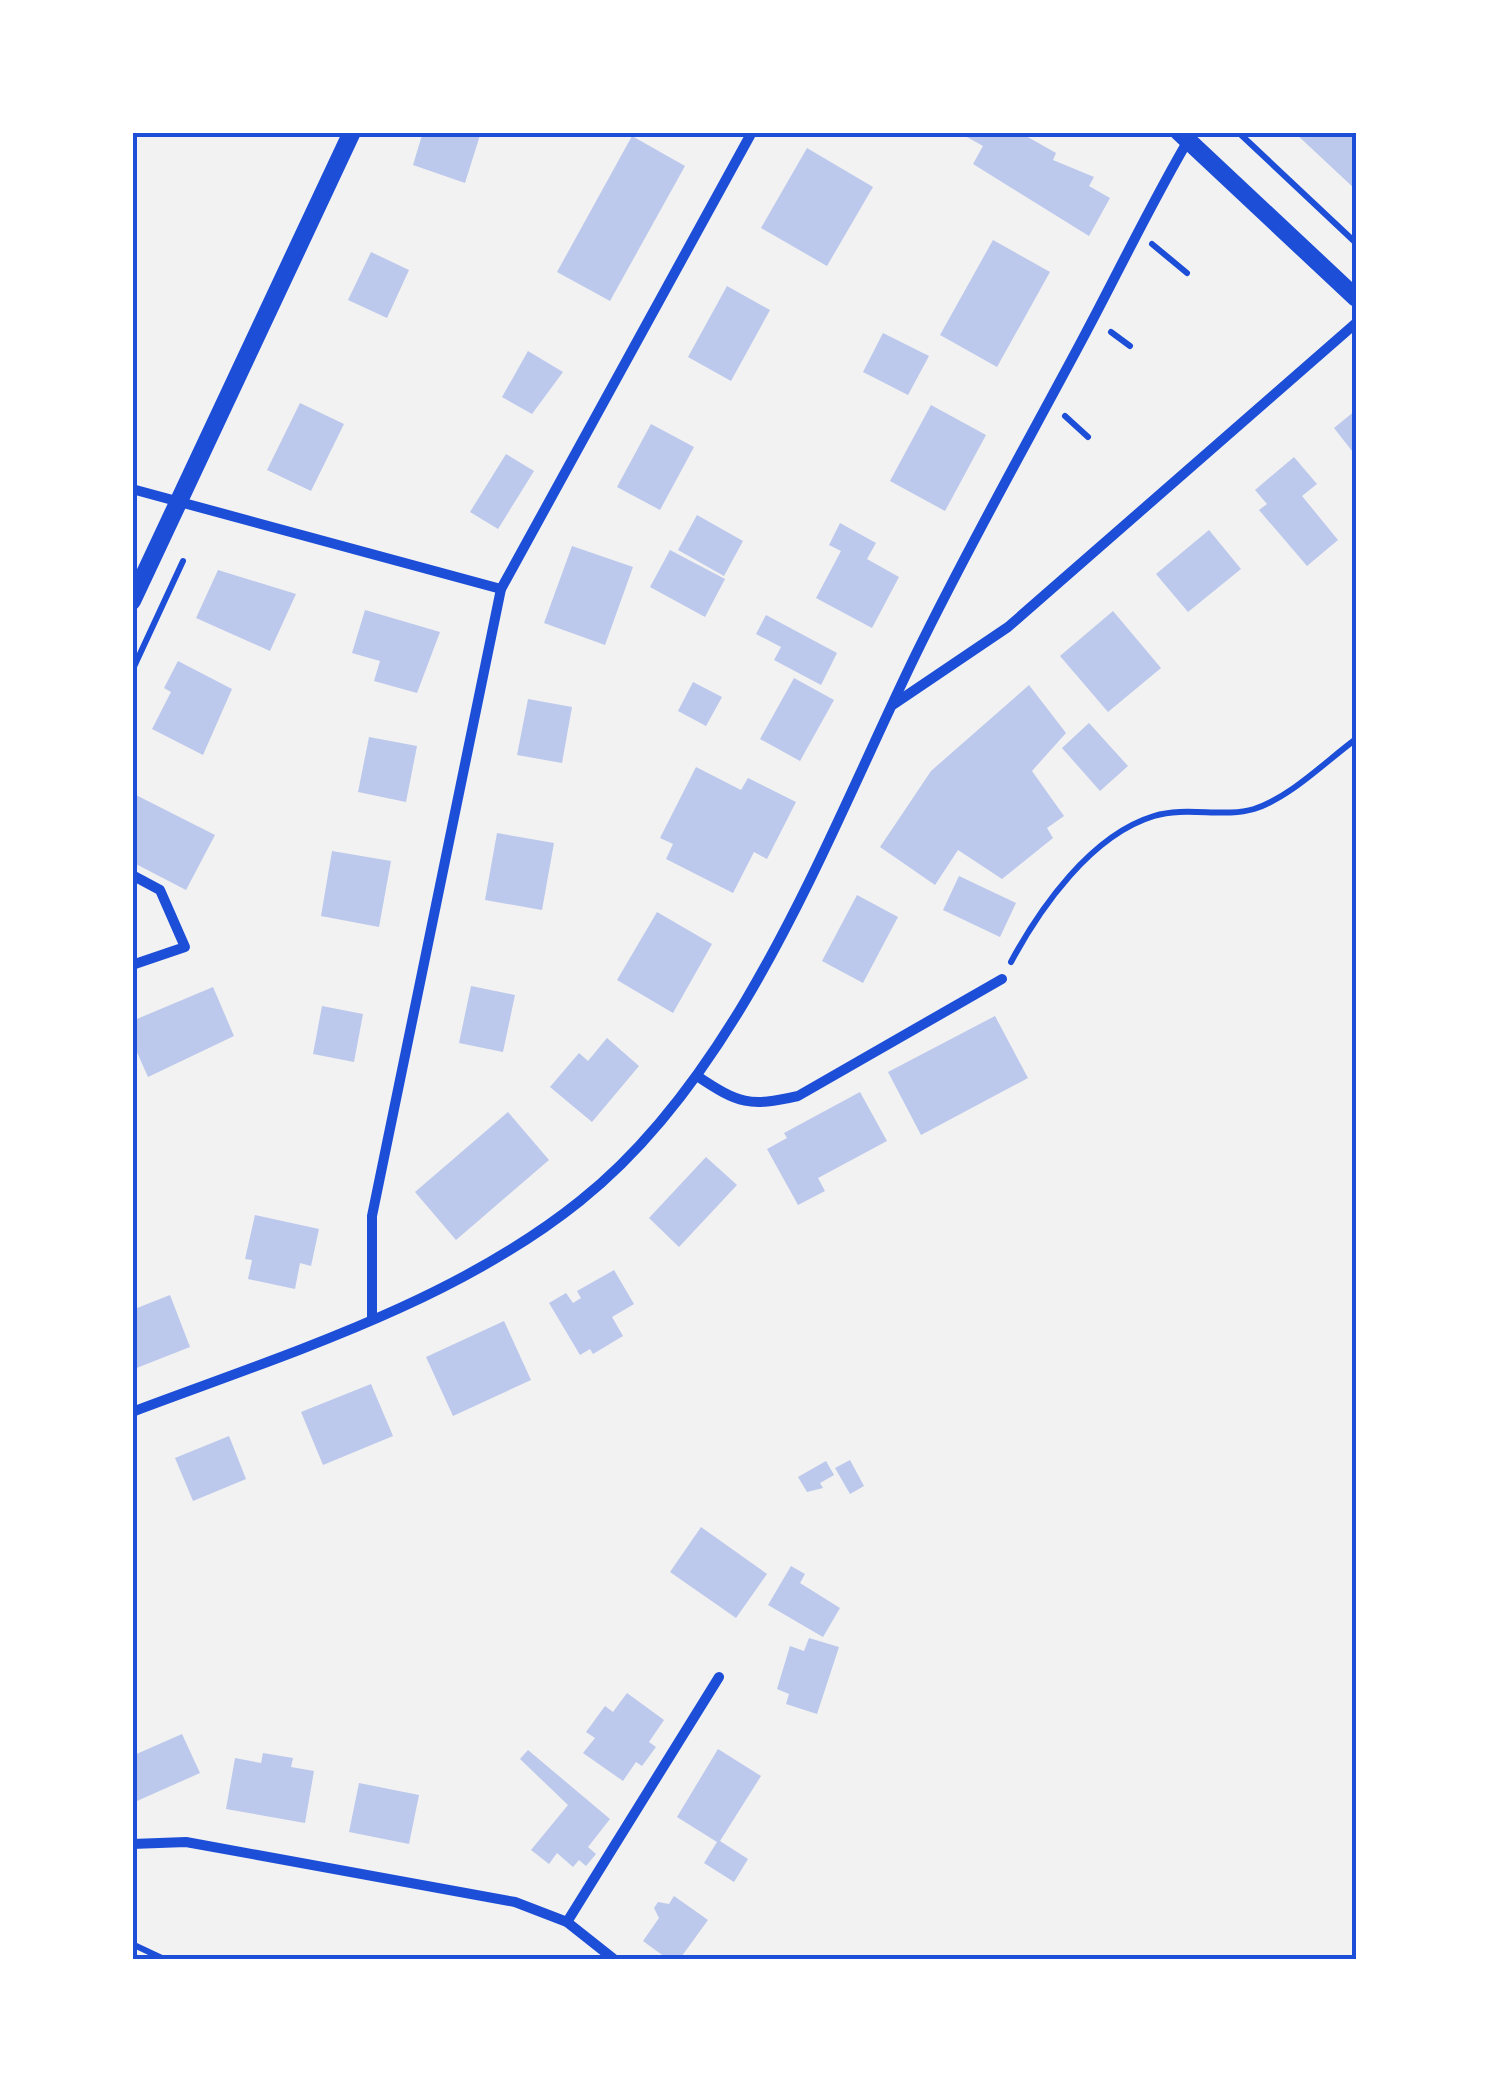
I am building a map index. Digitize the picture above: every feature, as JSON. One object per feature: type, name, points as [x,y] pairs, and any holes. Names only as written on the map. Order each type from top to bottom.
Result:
[{"type":"street","points":[[132,601],[352,132]]},
{"type":"street","points":[[372,1318],[372,1216],[500,589],[752,132]]},
{"type":"street","points":[[132,1412],[372,1318],[468,1272],[549,1225],[623,1164],[697,1076],[754,981],[1187,135],[1356,298]]},
{"type":"street","points":[[893,704],[1008,627],[1356,322]]},
{"type":"street","points":[[132,489],[500,589]]},
{"type":"street","points":[[132,874],[160,890],[185,947],[132,965]]},
{"type":"street","points":[[697,1076],[736,1102],[764,1104],[798,1096],[1002,979]]},
{"type":"street","points":[[567,1922],[719,1678]]},
{"type":"street","points":[[132,1844],[186,1842],[515,1902],[567,1922],[615,1960]]},
{"type":"path","points":[[1238,132],[1356,243]]},
{"type":"path","points":[[1139,233],[1186,273]]},
{"type":"path","points":[[1049,402],[1088,437]]},
{"type":"path","points":[[1002,979],[1033,922],[1068,876],[1116,837],[1152,816],[1253,809],[1356,739]]},
{"type":"path","points":[[132,1944],[166,1960]]},
{"type":"building","points":[[423,132],[481,132],[465,183],[413,165]]},
{"type":"building","points":[[958,132],[1019,132],[1056,153],[1053,160],[1094,177],[1089,186],[1110,198],[1089,236],[973,164],[983,146]]},
{"type":"building","points":[[1294,132],[1356,132],[1356,190]]},
{"type":"building","points":[[632,136],[685,166],[610,301],[557,272]]},
{"type":"building","points":[[807,148],[873,187],[827,266],[761,228]]},
{"type":"building","points":[[993,240],[1050,272],[997,367],[940,335]]},
{"type":"building","points":[[371,252],[409,270],[387,318],[348,300]]},
{"type":"building","points":[[727,286],[770,310],[731,381],[688,357]]},
{"type":"building","points":[[883,333],[929,356],[908,395],[863,372]]},
{"type":"building","points":[[528,351],[563,372],[532,414],[502,397]]},
{"type":"building","points":[[300,403],[344,424],[311,491],[267,470]]},
{"type":"building","points":[[931,405],[986,435],[945,511],[890,481]]},
{"type":"building","points":[[1356,410],[1356,456],[1334,428]]},
{"type":"building","points":[[651,424],[694,447],[660,510],[617,487]]},
{"type":"building","points":[[506,454],[534,471],[498,529],[470,512]]},
{"type":"building","points":[[1294,457],[1317,484],[1302,496],[1338,540],[1307,566],[1259,510],[1267,504],[1255,490]]},
{"type":"building","points":[[697,515],[743,541],[724,576],[678,550]]},
{"type":"building","points":[[840,523],[876,543],[867,559],[899,577],[872,628],[816,598],[841,551],[829,545]]},
{"type":"building","points":[[1209,530],[1241,569],[1188,612],[1156,574]]},
{"type":"building","points":[[572,546],[633,567],[605,645],[544,623]]},
{"type":"building","points":[[670,550],[725,579],[705,617],[650,587]]},
{"type":"building","points":[[218,570],[296,594],[270,651],[196,618]]},
{"type":"building","points":[[365,610],[440,632],[417,693],[374,681],[380,661],[352,653]]},
{"type":"building","points":[[1113,611],[1161,668],[1108,712],[1060,656]]},
{"type":"building","points":[[766,615],[837,653],[821,685],[774,660],[781,647],[756,634]]},
{"type":"building","points":[[178,661],[232,689],[203,755],[152,729],[171,692],[164,688]]},
{"type":"building","points":[[794,678],[834,700],[800,761],[760,739]]},
{"type":"building","points":[[693,682],[722,697],[706,726],[678,711]]},
{"type":"building","points":[[1029,685],[1066,733],[1032,771],[1064,816],[1047,828],[1053,838],[1002,879],[958,850],[935,885],[880,847],[931,771]]},
{"type":"building","points":[[528,699],[572,707],[562,763],[517,755]]},
{"type":"building","points":[[1089,723],[1128,766],[1100,791],[1062,748]]},
{"type":"building","points":[[369,737],[417,746],[406,802],[358,792]]},
{"type":"building","points":[[696,767],[741,790],[748,778],[796,802],[767,859],[754,852],[733,893],[666,859],[673,844],[660,838]]},
{"type":"building","points":[[132,793],[215,835],[186,890],[132,862]]},
{"type":"building","points":[[497,833],[554,843],[542,910],[485,900]]},
{"type":"building","points":[[332,851],[391,861],[379,927],[321,916]]},
{"type":"building","points":[[959,876],[1016,903],[1000,937],[943,910]]},
{"type":"building","points":[[857,895],[898,917],[863,983],[822,961]]},
{"type":"building","points":[[657,912],[712,944],[673,1013],[617,980]]},
{"type":"building","points":[[471,986],[515,995],[503,1052],[459,1043]]},
{"type":"building","points":[[213,987],[234,1036],[148,1077],[132,1041],[132,1021]]},
{"type":"building","points":[[322,1006],[363,1014],[354,1062],[313,1054]]},
{"type":"building","points":[[995,1016],[1028,1078],[921,1135],[888,1072]]},
{"type":"building","points":[[607,1038],[639,1066],[592,1122],[550,1087],[579,1053],[588,1061]]},
{"type":"building","points":[[860,1092],[887,1141],[818,1178],[825,1191],[798,1205],[767,1149],[787,1138],[784,1133]]},
{"type":"building","points":[[508,1112],[549,1160],[456,1240],[415,1192]]},
{"type":"building","points":[[706,1157],[737,1185],[679,1247],[649,1218]]},
{"type":"building","points":[[255,1215],[319,1229],[311,1266],[300,1263],[295,1289],[248,1279],[252,1260],[245,1259]]},
{"type":"building","points":[[614,1270],[634,1304],[612,1317],[623,1336],[593,1354],[590,1349],[580,1355],[549,1303],[566,1293],[573,1303],[581,1298],[577,1291]]},
{"type":"building","points":[[170,1295],[190,1347],[134,1369],[132,1310]]},
{"type":"building","points":[[504,1321],[531,1380],[453,1416],[426,1357]]},
{"type":"building","points":[[371,1384],[393,1436],[323,1465],[301,1412]]},
{"type":"building","points":[[229,1436],[246,1479],[193,1501],[175,1458]]},
{"type":"building","points":[[850,1460],[864,1486],[850,1494],[835,1468]]},
{"type":"building","points":[[826,1461],[834,1475],[820,1483],[823,1488],[807,1492],[798,1477]]},
{"type":"building","points":[[701,1527],[767,1574],[736,1618],[670,1572]]},
{"type":"building","points":[[791,1566],[805,1574],[800,1583],[840,1608],[823,1637],[768,1605]]},
{"type":"building","points":[[809,1638],[839,1647],[817,1714],[786,1704],[789,1694],[777,1689],[790,1646],[804,1651]]},
{"type":"building","points":[[627,1693],[664,1720],[649,1742],[656,1747],[642,1766],[636,1762],[623,1781],[583,1753],[595,1738],[586,1732],[605,1706],[613,1712]]},
{"type":"building","points":[[182,1734],[200,1773],[137,1801],[132,1756]]},
{"type":"building","points":[[718,1749],[761,1776],[720,1841],[748,1859],[734,1882],[704,1863],[717,1842],[677,1817]]},
{"type":"building","points":[[528,1750],[610,1819],[588,1847],[596,1854],[586,1866],[579,1860],[573,1867],[557,1853],[549,1864],[531,1850],[568,1805],[520,1759]]},
{"type":"building","points":[[263,1753],[293,1758],[291,1767],[314,1771],[305,1823],[226,1809],[235,1758],[261,1763]]},
{"type":"building","points":[[359,1783],[419,1795],[409,1844],[349,1832]]},
{"type":"building","points":[[674,1896],[708,1920],[679,1960],[669,1960],[643,1941],[659,1918],[654,1908],[658,1902],[669,1904]]}]
